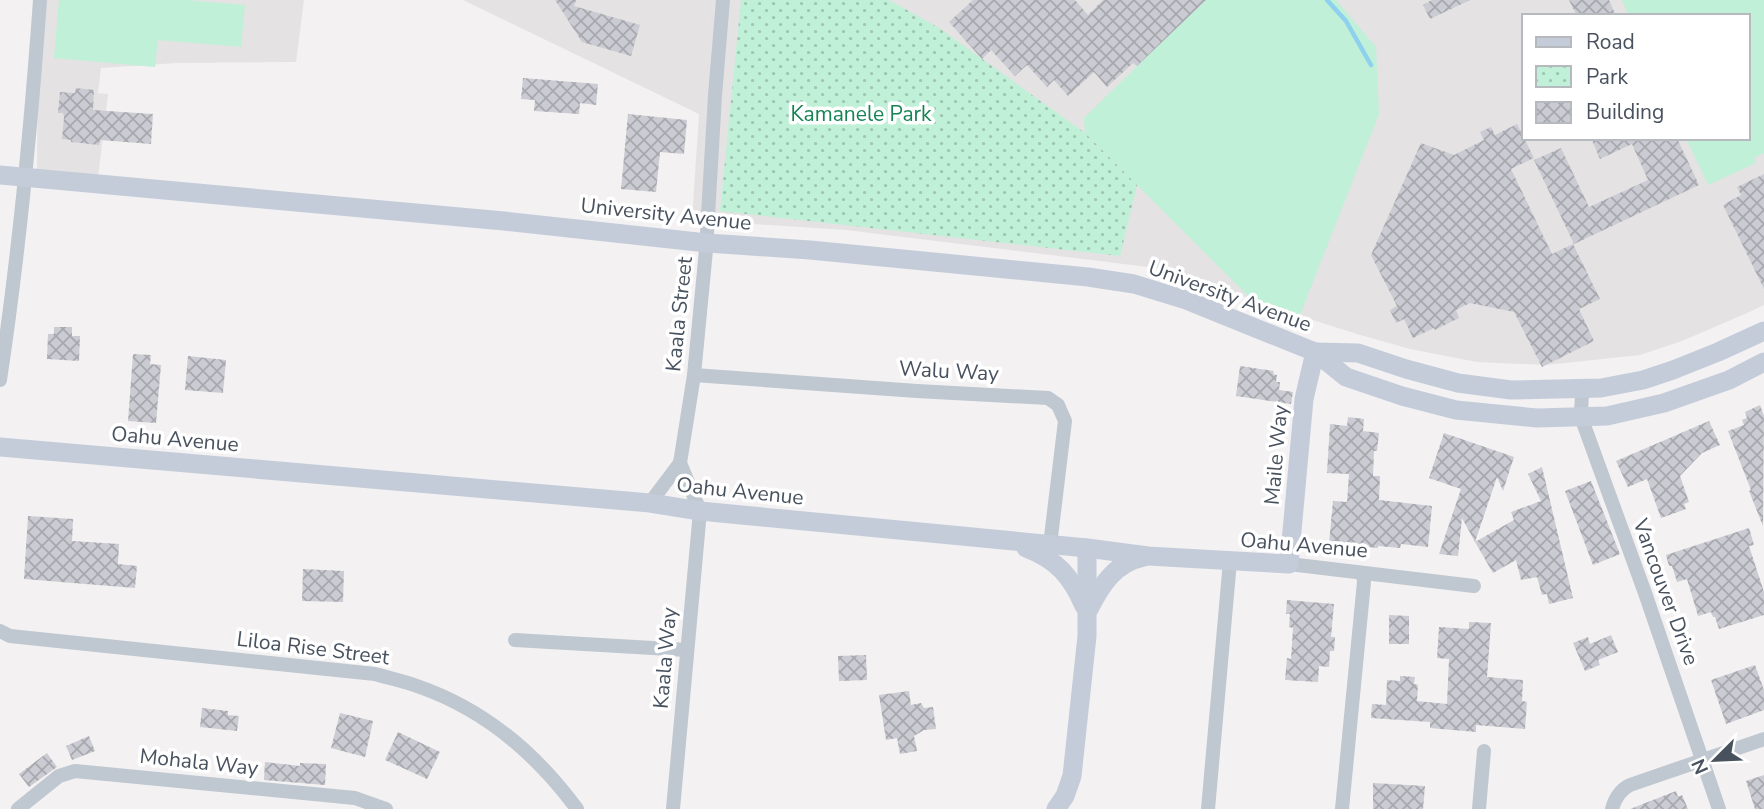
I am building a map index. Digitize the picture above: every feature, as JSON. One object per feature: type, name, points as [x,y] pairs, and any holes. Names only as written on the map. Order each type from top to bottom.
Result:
[{"type":"main road","name":"University Avenue","points":[[0,175],[504,221],[706,243],[1072,275],[1134,284],[1206,307],[1315,352],[1346,377],[1402,396],[1456,410],[1537,418],[1607,415],[1664,403],[1729,380],[1764,362]]},
{"type":"main road","name":"University Avenue","points":[[1315,352],[1358,353],[1458,383],[1511,390],[1581,389],[1643,380],[1718,352],[1764,331]]},
{"type":"main road","name":"Maile Way","points":[[1289,564],[1304,399],[1315,352]]},
{"type":"main road","name":"Oahu Avenue","points":[[0,447],[650,503],[700,511],[1148,556],[1289,564]]},
{"type":"main road","points":[[1007,541],[1038,553],[1059,566],[1074,586],[1087,614]]},
{"type":"main road","points":[[1056,809],[1065,796],[1072,776],[1087,636],[1087,548]]},
{"type":"main road","points":[[1087,614],[1101,586],[1114,571],[1131,561],[1148,556]]},
{"type":"street","points":[[0,380],[26,177],[40,0]]},
{"type":"street","name":"Kaala Street","points":[[650,503],[680,463],[694,375],[723,0]]},
{"type":"street","name":"Walu Way","points":[[694,375],[1048,398],[1058,405],[1065,421],[1050,545]]},
{"type":"street","name":"Vancouver Drive","points":[[1581,389],[1580,417],[1645,593],[1719,809]]},
{"type":"street","points":[[680,463],[700,511]]},
{"type":"street","name":"Kaala Way","points":[[673,809],[700,511]]},
{"type":"street","points":[[1208,809],[1230,561]]},
{"type":"street","name":"Oahu Avenue","points":[[1289,564],[1474,586]]},
{"type":"street","points":[[1342,809],[1363,573]]},
{"type":"street","name":"Liloa Rise Street","points":[[0,631],[10,636],[375,674],[417,685],[456,702],[493,724],[527,751],[557,782],[577,809]]},
{"type":"street","points":[[515,639],[687,650]]},
{"type":"street","points":[[1612,809],[1617,796],[1626,787],[1764,739]]},
{"type":"street","points":[[1479,809],[1484,751]]},
{"type":"street","name":"Mohala Way","points":[[27,807],[59,776],[75,771],[355,798],[386,809]]},
{"type":"shaded area","points":[[38,0],[304,0],[296,62],[177,63],[101,68],[98,93],[108,94],[98,178],[37,179]]},
{"type":"shaded area","points":[[463,0],[1764,0],[1764,305],[1682,341],[1640,355],[1546,365],[1477,362],[1410,349],[1357,334],[1275,308],[1173,270],[846,230],[692,220],[699,114]]},
{"type":"green space","points":[[59,0],[187,0],[245,5],[241,47],[158,40],[155,67],[54,58]]},
{"type":"green space","name":"Kamanele Park","points":[[741,0],[889,0],[939,28],[1085,133],[1137,185],[1120,256],[720,211]]},
{"type":"green space","points":[[1205,0],[1336,0],[1376,47],[1379,114],[1300,315],[1251,299],[1085,133],[1084,118]]},
{"type":"green space","points":[[1622,0],[1764,0],[1764,153],[1754,158],[1756,163],[1708,185],[1687,140],[1750,140],[1750,14],[1628,14]]},
{"type":"building","points":[[555,0],[576,0],[574,6],[640,25],[631,56],[582,42]]},
{"type":"building","points":[[973,0],[1075,0],[1088,15],[1103,0],[1206,0],[1137,66],[1133,63],[1107,87],[1094,72],[1068,96],[1054,80],[1047,87],[1027,65],[1015,76],[991,50],[982,59],[949,22]]},
{"type":"building","points":[[1432,0],[1470,0],[1430,19],[1423,5]]},
{"type":"building","points":[[1569,0],[1609,0],[1615,14],[1576,14]]},
{"type":"building","points":[[523,78],[598,84],[596,105],[580,103],[579,114],[534,111],[535,100],[521,99]]},
{"type":"building","points":[[76,88],[94,90],[93,110],[153,114],[151,144],[100,140],[99,145],[62,139],[64,117],[63,113],[58,113],[60,92],[75,93]]},
{"type":"building","points":[[628,114],[687,120],[684,154],[660,152],[656,192],[621,189]]},
{"type":"building","points":[[1517,124],[1522,140],[1525,140],[1534,158],[1511,169],[1552,254],[1573,244],[1600,299],[1579,309],[1594,341],[1542,367],[1514,312],[1470,303],[1456,310],[1459,318],[1413,338],[1404,319],[1396,323],[1390,310],[1397,306],[1371,255],[1421,143],[1454,155],[1484,140],[1480,132],[1491,127],[1495,135]]},
{"type":"building","points":[[1592,140],[1678,140],[1699,185],[1574,244],[1534,160],[1561,148],[1589,207],[1648,180],[1632,144],[1600,159]]},
{"type":"building","points":[[1764,174],[1764,289],[1723,205],[1741,195],[1737,187]]},
{"type":"building","points":[[54,327],[72,327],[72,336],[80,336],[79,361],[47,359],[48,334],[54,334]]},
{"type":"building","points":[[133,354],[151,355],[150,364],[161,365],[156,423],[128,421]]},
{"type":"building","points":[[188,356],[226,360],[223,393],[185,390]]},
{"type":"building","points":[[1240,366],[1274,371],[1273,374],[1277,375],[1276,382],[1280,382],[1279,390],[1293,392],[1291,404],[1236,396]]},
{"type":"building","points":[[1760,405],[1764,416],[1763,526],[1728,431],[1744,425],[1742,420],[1747,418],[1745,412]]},
{"type":"building","points":[[1348,417],[1364,419],[1363,431],[1379,433],[1377,451],[1374,451],[1373,476],[1380,476],[1379,500],[1432,506],[1428,547],[1401,544],[1400,548],[1378,548],[1329,543],[1333,501],[1347,502],[1349,474],[1327,473],[1330,424],[1347,426]]},
{"type":"building","points":[[1709,421],[1720,445],[1702,453],[1680,476],[1689,502],[1684,504],[1686,509],[1661,518],[1647,479],[1628,487],[1616,461]]},
{"type":"building","points":[[1444,433],[1514,457],[1503,491],[1497,477],[1475,542],[1462,518],[1458,556],[1439,554],[1461,489],[1429,478]]},
{"type":"building","points":[[1542,467],[1573,598],[1549,604],[1547,594],[1542,595],[1537,577],[1521,580],[1516,560],[1493,573],[1475,542],[1514,520],[1511,512],[1541,501],[1528,474]]},
{"type":"building","points":[[1591,481],[1620,554],[1593,565],[1565,491]]},
{"type":"building","points":[[28,516],[73,519],[72,541],[119,544],[118,564],[137,566],[135,588],[24,579]]},
{"type":"building","points":[[1749,528],[1754,545],[1749,546],[1764,592],[1764,615],[1719,629],[1711,612],[1698,616],[1687,579],[1677,582],[1666,555]]},
{"type":"building","points":[[303,569],[344,571],[343,602],[302,601]]},
{"type":"building","points":[[1287,600],[1334,604],[1331,637],[1335,637],[1334,651],[1330,651],[1329,667],[1319,666],[1318,682],[1285,680],[1287,658],[1291,659],[1293,628],[1289,627],[1290,614],[1286,614]]},
{"type":"building","points":[[1389,615],[1409,616],[1409,644],[1389,644]]},
{"type":"building","points":[[1469,622],[1491,623],[1487,677],[1523,680],[1522,701],[1527,702],[1525,729],[1476,725],[1476,732],[1430,728],[1430,722],[1371,718],[1372,704],[1386,705],[1387,680],[1400,681],[1400,676],[1415,677],[1414,684],[1418,685],[1417,701],[1447,704],[1449,659],[1437,658],[1439,627],[1469,629]]},
{"type":"building","points":[[1611,635],[1618,652],[1598,660],[1600,665],[1585,671],[1573,643],[1588,637],[1590,644]]},
{"type":"building","points":[[866,655],[867,680],[839,681],[838,656]]},
{"type":"building","points":[[1755,665],[1764,690],[1764,710],[1726,724],[1711,680]]},
{"type":"building","points":[[909,691],[911,705],[921,703],[924,708],[933,707],[936,729],[924,730],[914,736],[917,751],[900,754],[897,738],[886,740],[879,695]]},
{"type":"building","points":[[202,708],[228,711],[228,715],[239,716],[237,731],[200,727]]},
{"type":"building","points":[[340,713],[373,721],[365,757],[331,748]]},
{"type":"building","points":[[398,732],[440,752],[427,779],[385,760]]},
{"type":"building","points":[[89,736],[95,751],[72,760],[66,746]]},
{"type":"building","points":[[47,753],[57,767],[29,787],[19,774]]},
{"type":"building","points":[[265,762],[300,766],[300,763],[326,764],[325,785],[264,780]]},
{"type":"building","points":[[1764,775],[1764,809],[1755,809],[1746,781]]},
{"type":"building","points":[[1373,783],[1425,786],[1423,809],[1373,809]]},
{"type":"building","points":[[1676,791],[1678,797],[1682,795],[1688,809],[1630,809]]},
{"type":"waterway","points":[[1327,0],[1346,21],[1371,65]]}]
